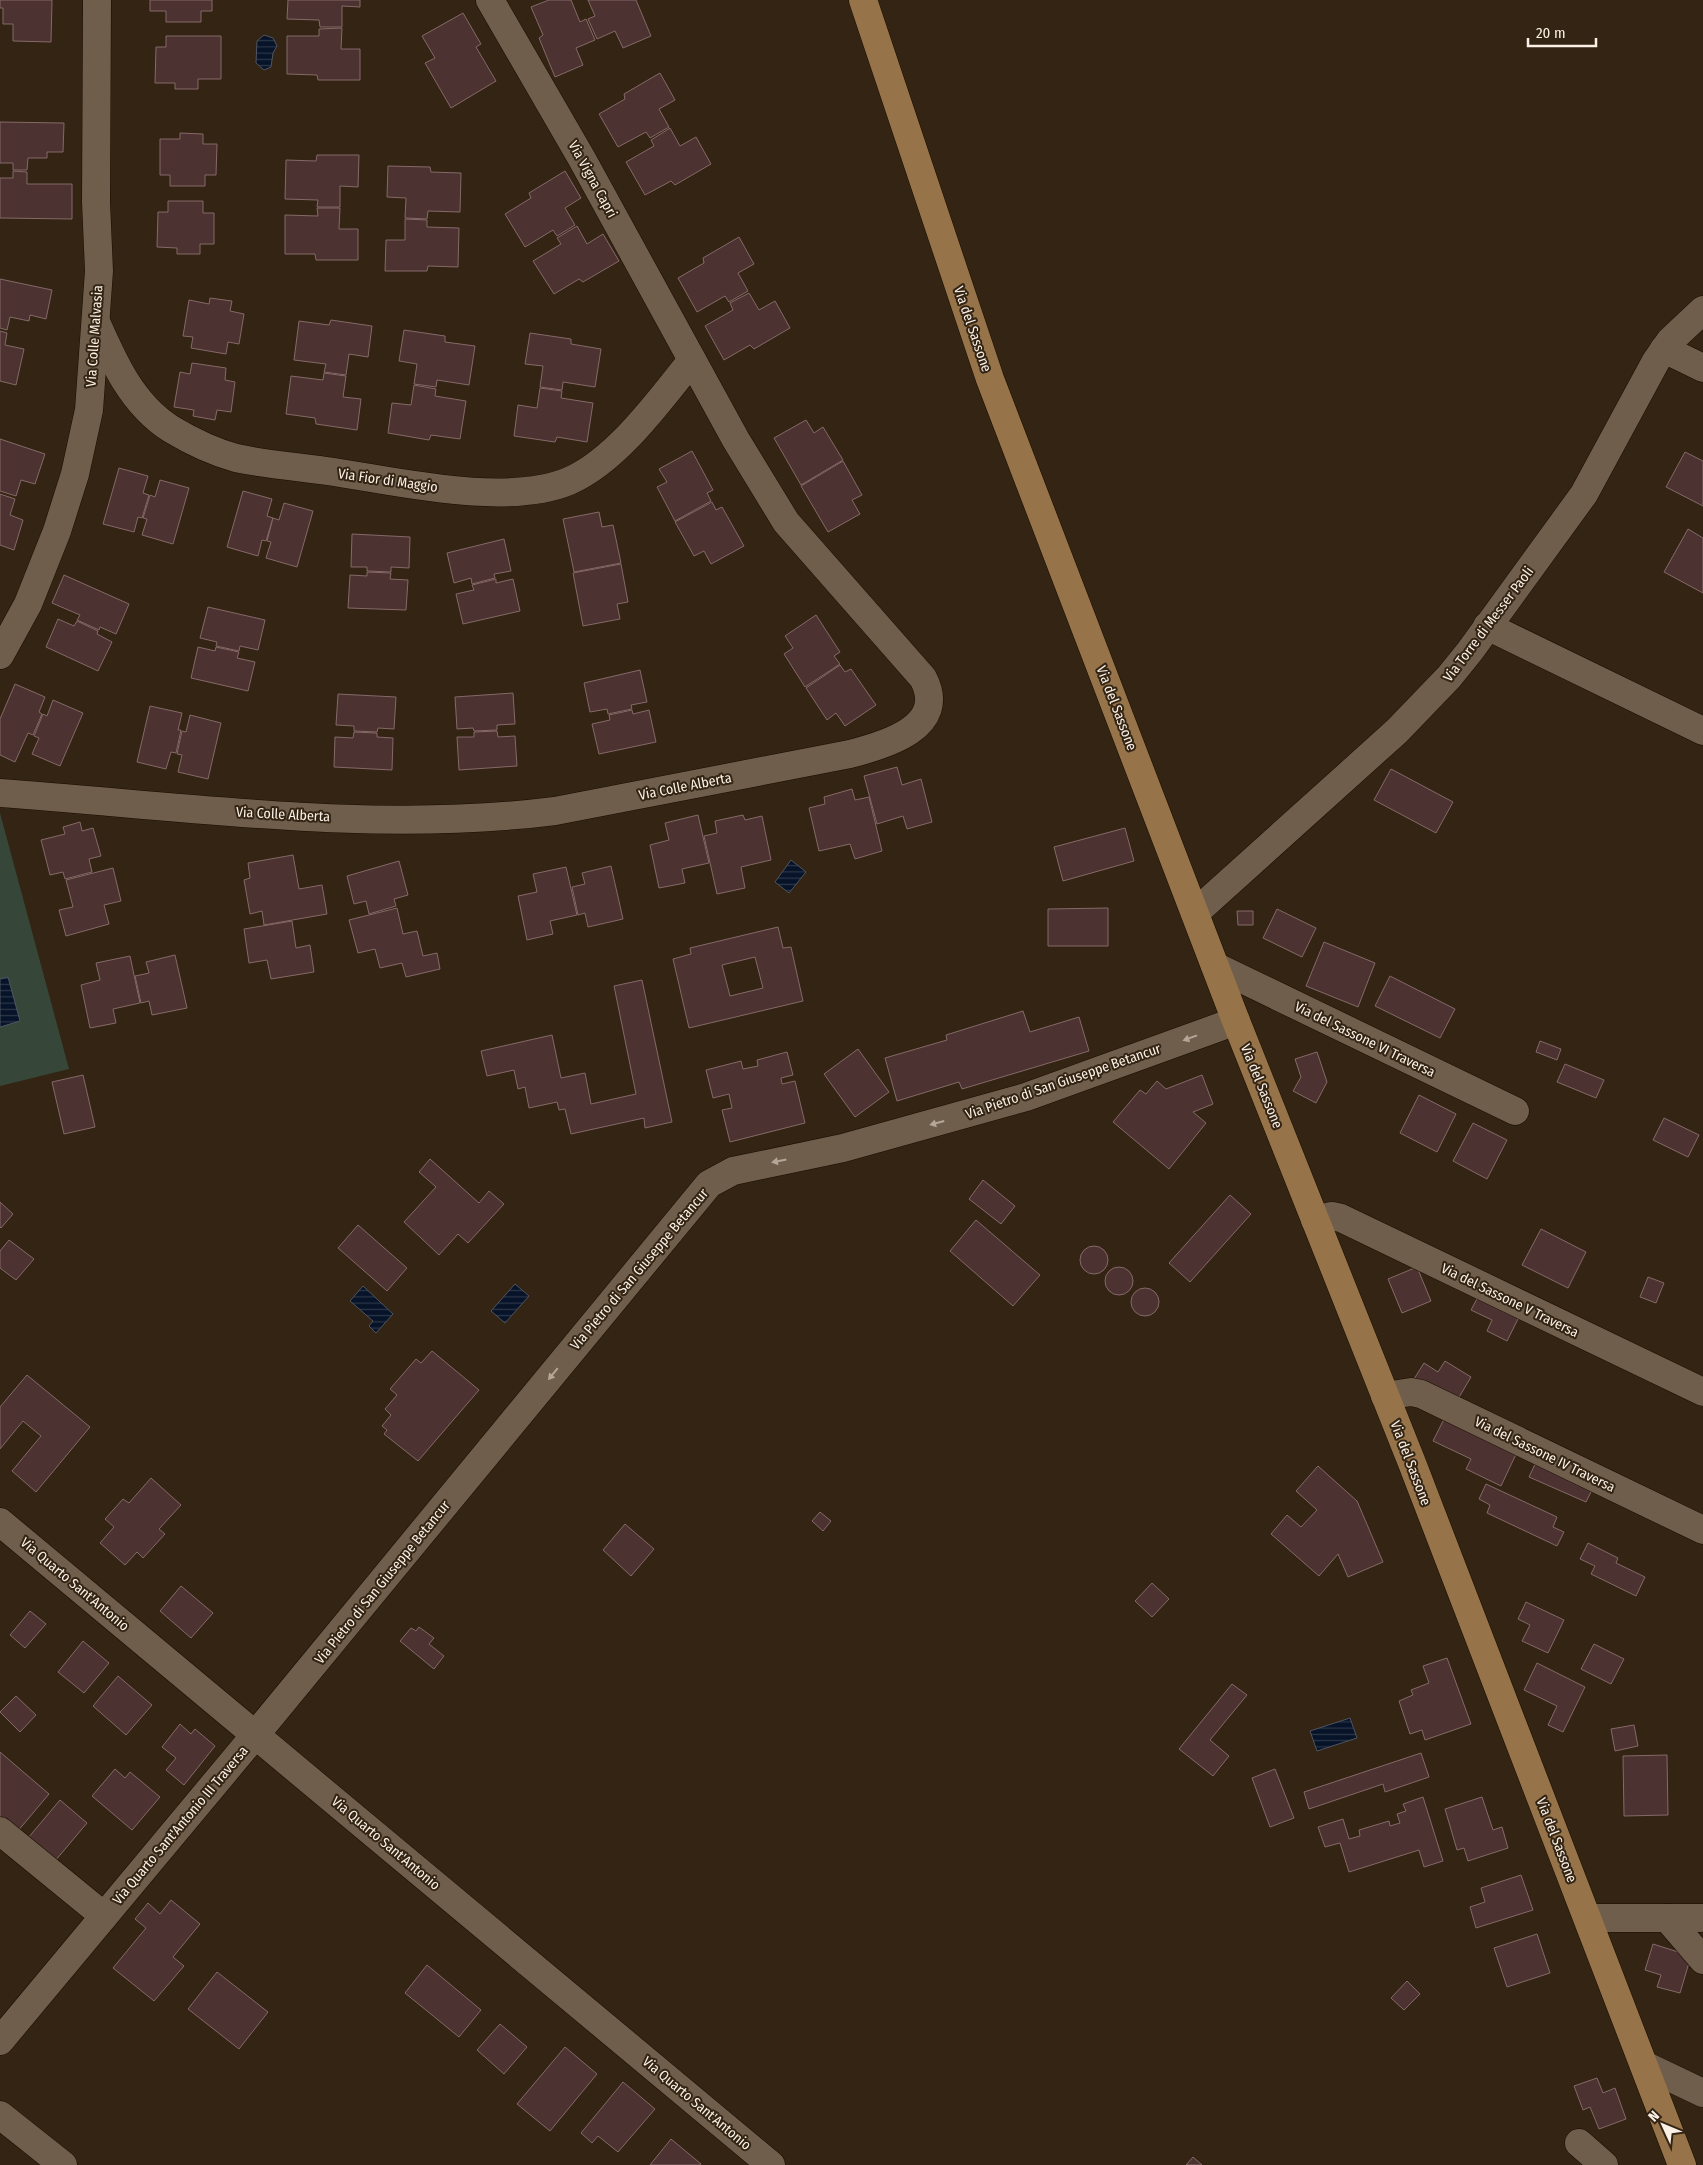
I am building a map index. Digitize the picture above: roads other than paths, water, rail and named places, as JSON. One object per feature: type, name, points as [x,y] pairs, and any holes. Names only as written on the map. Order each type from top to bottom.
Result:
[{"type":"main road","name":"Via del Sassone","points":[[863,0],[990,379],[1236,1021],[1385,1396],[1682,2165]]},
{"type":"street","name":"Via Colle Malvasia","points":[[0,655],[36,588],[57,531],[75,474],[89,410],[99,271],[96,202],[97,0]]},
{"type":"street","name":"Via Vigna Capri","points":[[490,0],[582,159],[692,360]]},
{"type":"street","name":"Via Torre di Messer Paoli","points":[[1195,913],[1397,731],[1449,677],[1584,494],[1646,378],[1664,349],[1703,310]]},
{"type":"street","name":"Via Fior di Maggio","points":[[96,322],[112,359],[131,391],[156,417],[170,428],[200,445],[246,459],[439,488],[513,493],[552,487],[591,469],[636,428],[692,360]]},
{"type":"street","points":[[1664,349],[1703,368]]},
{"type":"street","name":"Via Colle Alberta","points":[[0,793],[280,815],[380,818],[487,818],[555,811],[831,758],[882,745],[908,733],[926,714],[928,707],[929,693],[923,678],[786,522],[736,440],[692,360]]},
{"type":"street","points":[[1487,626],[1703,731]]},
{"type":"street","name":"Via del Sassone VI Traversa","points":[[1215,966],[1515,1111]]},
{"type":"street","name":"Via Pietro di San Giuseppe Betancur","points":[[256,1734],[703,1191],[717,1179],[733,1171],[843,1148],[993,1107],[1236,1021]]},
{"type":"street","name":"Via del Sassone V Traversa","points":[[1315,1220],[1332,1216],[1341,1218],[1703,1392]]},
{"type":"street","name":"Via del Sassone IV Traversa","points":[[1385,1396],[1411,1392],[1421,1394],[1703,1530]]},
{"type":"street","name":"Via Quarto Sant'Antonio","points":[[0,1522],[771,2165]]},
{"type":"street","name":"Via Quarto Sant'Antonio III Traversa","points":[[0,2041],[256,1734]]},
{"type":"street","name":"Via Quarto Sant'Antonio III Traversa","points":[[0,1831],[104,1916]]},
{"type":"street","points":[[1588,1918],[1703,1918]]},
{"type":"street","points":[[1667,1918],[1703,1960]]},
{"type":"street","points":[[1644,2065],[1703,2093]]},
{"type":"street","points":[[0,2115],[63,2165]]},
{"type":"street","points":[[1579,2143],[1604,2165]]},
{"type":"water","points":[[264,35],[273,38],[277,46],[273,53],[271,67],[264,70],[256,63],[257,41]]},
{"type":"water","points":[[791,860],[806,872],[789,893],[775,882]]},
{"type":"water","points":[[8,977],[20,1021],[0,1027],[0,979]]},
{"type":"water","points":[[515,1284],[529,1296],[505,1323],[491,1311]]},
{"type":"water","points":[[363,1286],[393,1314],[376,1333],[369,1326],[373,1321],[350,1301]]},
{"type":"water","points":[[1350,1718],[1357,1738],[1317,1751],[1310,1731]]}]
